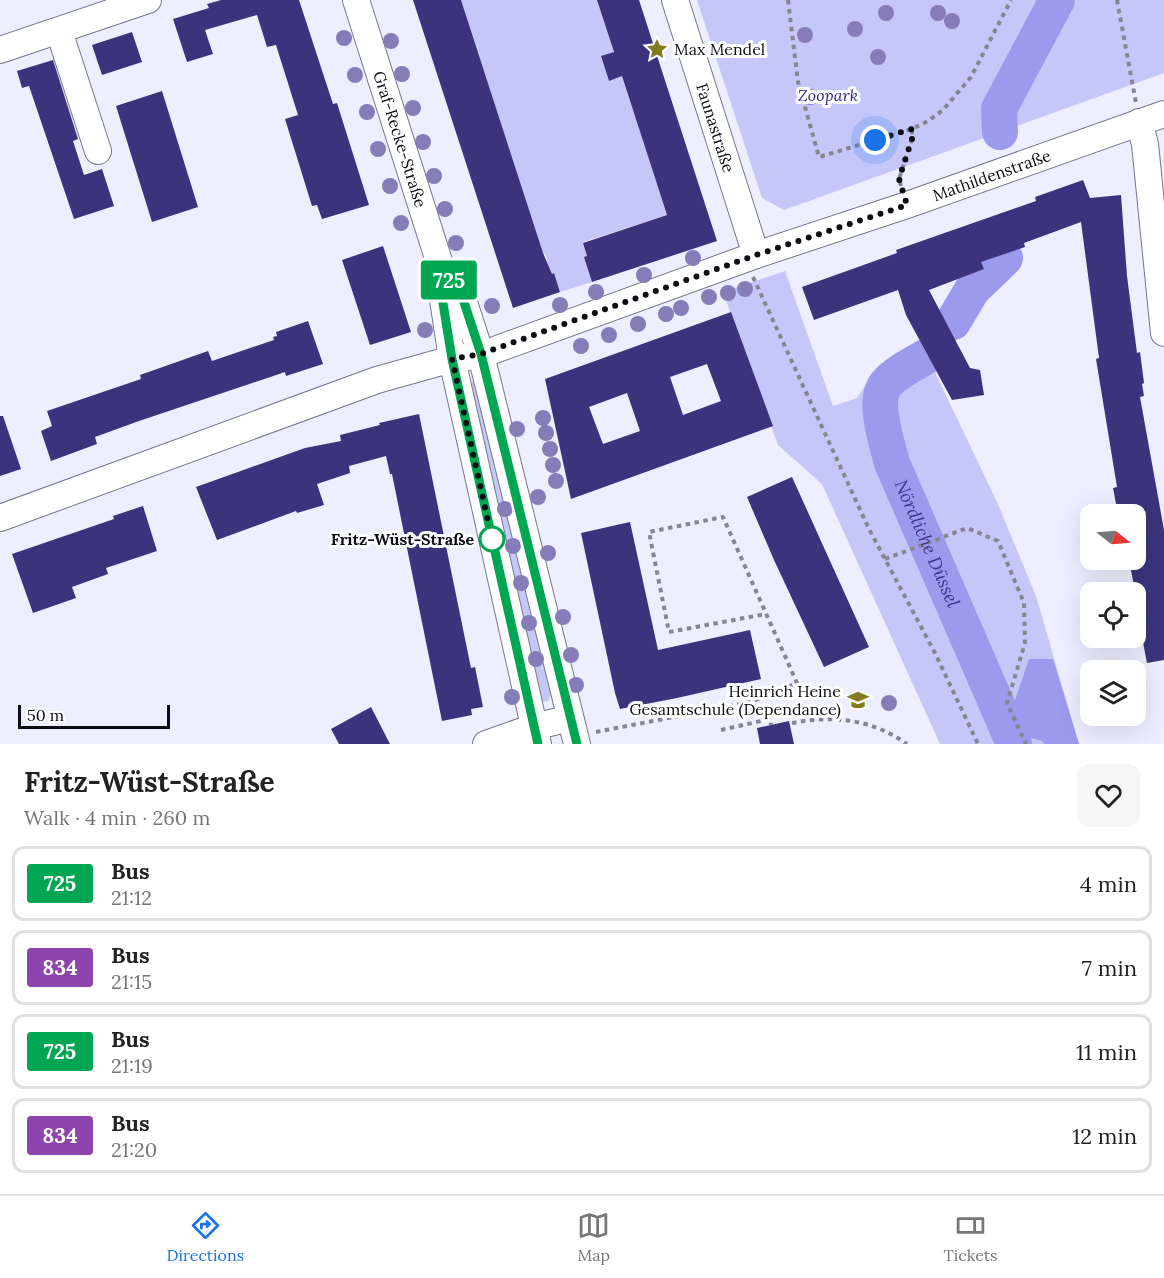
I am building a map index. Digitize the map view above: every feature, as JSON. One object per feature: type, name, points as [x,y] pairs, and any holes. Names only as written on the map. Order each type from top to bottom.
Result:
[{"type":"street","points":[[0,50],[148,0]]},
{"type":"street","name":"Graf-Recke-Straße","points":[[356,0],[444,277],[442,297],[452,359],[536,735]]},
{"type":"street","name":"Faunastraße","points":[[675,0],[751,257]]},
{"type":"street","points":[[59,31],[98,151]]},
{"type":"street","name":"Mathildenstraße","points":[[481,354],[751,257],[907,205],[1164,114]]},
{"type":"street","points":[[1139,122],[1145,144],[1164,333]]},
{"type":"street","name":"Graf-Recke-Straße","points":[[444,277],[460,290],[481,354],[574,732]]},
{"type":"street","points":[[0,518],[377,380],[452,359],[481,354]]},
{"type":"street","points":[[486,744],[536,735],[574,732]]},
{"type":"path","points":[[788,0],[798,82],[819,157],[928,122],[955,98],[971,77],[1011,0]]},
{"type":"path","points":[[1117,0],[1139,122]]},
{"type":"path","points":[[907,205],[899,179],[912,139],[912,129]]},
{"type":"path","points":[[751,257],[795,370],[885,559],[935,653],[978,744]]},
{"type":"path","points":[[574,732],[751,702],[797,682],[723,517],[649,532],[669,632],[766,614]]},
{"type":"path","points":[[885,559],[967,528],[998,541],[1024,603],[1025,643],[1007,703],[1026,744]]},
{"type":"path","points":[[792,723],[826,718],[852,721],[884,730],[907,744]]},
{"type":"path","points":[[721,730],[770,719],[771,725]]},
{"type":"green space","points":[[461,0],[597,0],[614,52],[601,57],[609,81],[622,76],[667,215],[583,242],[592,282],[560,292],[554,273],[547,275],[549,267],[545,253],[541,254],[533,223],[529,224],[530,214]]},
{"type":"green space","name":"Zoopark","points":[[697,0],[1164,0],[1164,73],[784,210],[762,198]]},
{"type":"green space","points":[[785,271],[833,406],[857,398],[876,369],[920,341],[997,502],[1036,596],[1079,744],[940,744],[822,484],[778,445],[723,292]]},
{"type":"green space","points":[[473,381],[476,383],[506,495],[551,695],[548,701],[543,702],[538,699],[470,384]]},
{"type":"shaded area","points":[[1029,659],[1053,659],[1079,744],[1044,744],[1042,741],[1031,738],[1014,703]]},
{"type":"building","points":[[221,0],[299,0],[333,104],[337,103],[369,205],[322,219],[317,205],[312,206],[285,119],[298,115],[276,45],[267,47],[257,15],[205,30],[213,54],[187,62],[173,19],[209,8],[207,4]]},
{"type":"building","points":[[413,0],[461,0],[543,253],[552,274],[554,273],[560,292],[513,308]]},
{"type":"building","points":[[597,0],[639,0],[717,241],[592,282],[584,257],[587,256],[583,243],[667,215],[622,76],[609,81],[601,56],[614,52]]},
{"type":"building","points":[[132,32],[142,62],[102,75],[92,45]]},
{"type":"building","points":[[53,60],[78,139],[73,141],[84,175],[102,169],[114,206],[74,219],[29,86],[22,88],[17,71]]},
{"type":"building","points":[[162,91],[198,207],[152,222],[116,106]]},
{"type":"building","points":[[1083,180],[1090,198],[1121,195],[1127,276],[1137,353],[1140,352],[1144,383],[1142,384],[1144,396],[1140,397],[1164,530],[1164,660],[1147,663],[1144,648],[1146,648],[1146,582],[1133,582],[1131,570],[1146,570],[1146,504],[1116,504],[1113,488],[1117,487],[1096,359],[1099,358],[1081,222],[1024,243],[1025,247],[981,262],[984,269],[929,290],[970,368],[980,370],[984,395],[952,400],[906,315],[898,290],[814,320],[802,287],[897,253],[896,250],[1036,201],[1035,197]]},
{"type":"building","points":[[383,246],[411,332],[370,345],[342,260]]},
{"type":"building","points":[[731,312],[773,426],[571,499],[545,379]],"holes":[[[707,364],[721,401],[683,415],[670,377]],[[627,393],[640,431],[603,444],[589,407]]]},
{"type":"building","points":[[308,321],[323,364],[286,376],[285,372],[139,421],[95,437],[97,444],[51,461],[41,431],[52,426],[47,411],[141,379],[140,375],[208,351],[212,361],[274,340],[273,337],[277,336],[276,332]]},
{"type":"building","points":[[419,414],[471,668],[475,667],[483,707],[471,709],[472,715],[442,721],[392,474],[390,474],[386,456],[349,466],[350,473],[317,484],[324,505],[297,513],[296,511],[217,540],[196,487],[305,448],[341,441],[340,435]]},
{"type":"building","points":[[0,416],[3,416],[21,469],[0,476]]},
{"type":"building","points":[[792,477],[869,647],[824,667],[747,497]]},
{"type":"building","points":[[143,506],[157,551],[106,568],[108,574],[72,587],[76,598],[33,613],[12,554],[114,519],[113,516]]},
{"type":"building","points":[[630,522],[658,650],[750,630],[761,679],[620,709],[581,533]]},
{"type":"building","points":[[371,707],[390,744],[339,744],[331,729]]},
{"type":"building","points":[[789,721],[794,744],[760,744],[757,728]]},
{"type":"waterway","name":"Nördliche Düssel","points":[[1000,132],[999,109],[1057,0]]},
{"type":"waterway","name":"Nördliche Düssel","points":[[953,322],[972,290],[1005,258]]},
{"type":"waterway","name":"Nördliche Düssel","points":[[927,356],[896,374],[883,389],[880,409],[884,433],[892,463],[1014,744]]},
{"type":"bus line","name":"725","points":[[538,744],[452,359],[442,297],[444,277],[460,290],[481,354],[577,744]]},
{"type":"place","name":"Max Mendel","points":[[657,49]]},
{"type":"place","name":"Fritz-Wüst-Straße","points":[[492,539]]},
{"type":"place","name":"Heinrich Heine Gesamtschule (Dependance)","points":[[858,700]]},
{"type":"route","points":[[492,539],[452,359],[481,354],[756,255],[907,205],[899,179],[912,139],[912,129],[875,140]]}]
